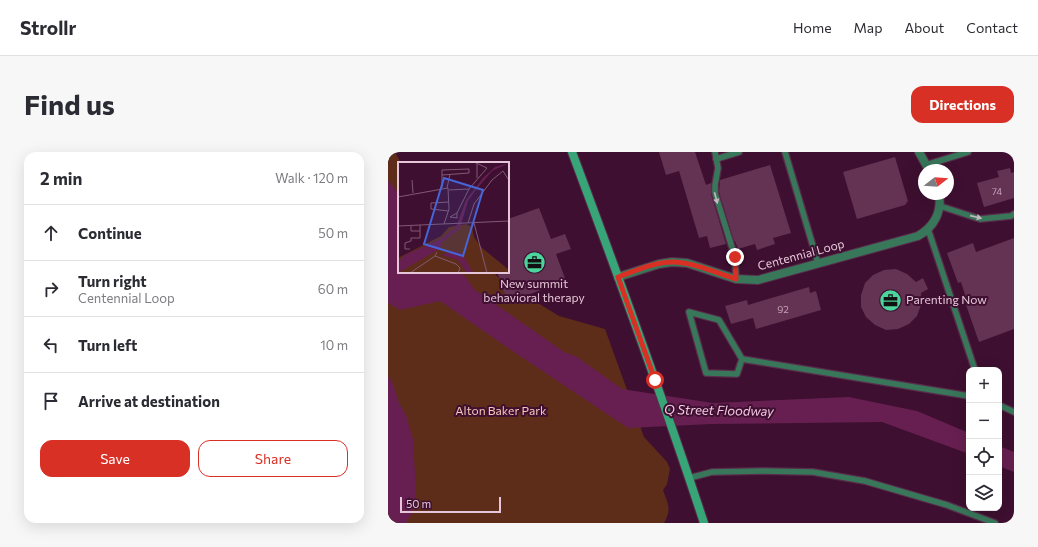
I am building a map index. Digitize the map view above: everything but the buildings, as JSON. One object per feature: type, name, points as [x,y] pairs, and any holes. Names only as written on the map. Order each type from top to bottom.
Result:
[{"type":"main road","points":[[572,152],[655,380],[704,523]]},
{"type":"street","points":[[919,152],[925,164]]},
{"type":"street","points":[[928,229],[938,214],[940,200]]},
{"type":"street","name":"Centennial Loop","points":[[618,277],[659,264],[672,262],[687,263],[736,279],[758,280],[918,236],[928,229]]},
{"type":"lane","points":[[715,152],[718,168],[714,185],[714,193],[735,257],[736,279]]},
{"type":"lane","points":[[716,159],[739,152]]},
{"type":"lane","points":[[785,152],[818,263]]},
{"type":"lane","points":[[935,164],[968,152]]},
{"type":"lane","points":[[940,206],[980,219],[1011,216],[1014,214]]},
{"type":"lane","points":[[928,229],[974,367]]},
{"type":"lane","points":[[689,312],[719,320],[742,359],[737,374],[706,373],[689,312]]},
{"type":"lane","points":[[742,359],[966,396]]},
{"type":"lane","points":[[1002,406],[1014,412]]},
{"type":"lane","points":[[689,478],[712,472],[813,472],[865,481],[947,505],[995,523]]},
{"type":"green space","name":"Alton Baker Park","points":[[388,152],[395,152],[400,162],[398,162],[398,273],[494,273],[502,281],[559,316],[605,329],[644,437],[667,462],[670,469],[667,484],[663,490],[669,510],[664,523],[388,523]]},
{"type":"water","name":"Q Street Floodway","points":[[388,180],[398,193],[398,273],[459,273],[465,276],[474,289],[564,352],[577,357],[622,389],[713,403],[849,397],[917,411],[966,432],[966,453],[882,422],[712,424],[628,428],[440,301],[400,310],[388,303]]},
{"type":"water","points":[[388,376],[393,384],[399,403],[406,415],[413,439],[416,491],[412,513],[406,523],[388,523]]},
{"type":"water","points":[[1002,447],[1014,452],[1014,472],[1002,467]]},
{"type":"place","name":"New summit behavioral therapy","points":[[534,263]]},
{"type":"place","name":"Parenting Now","points":[[891,300]]},
{"type":"route","points":[[655,380],[618,277],[641,269],[672,262],[687,263],[736,279],[735,257]]}]
